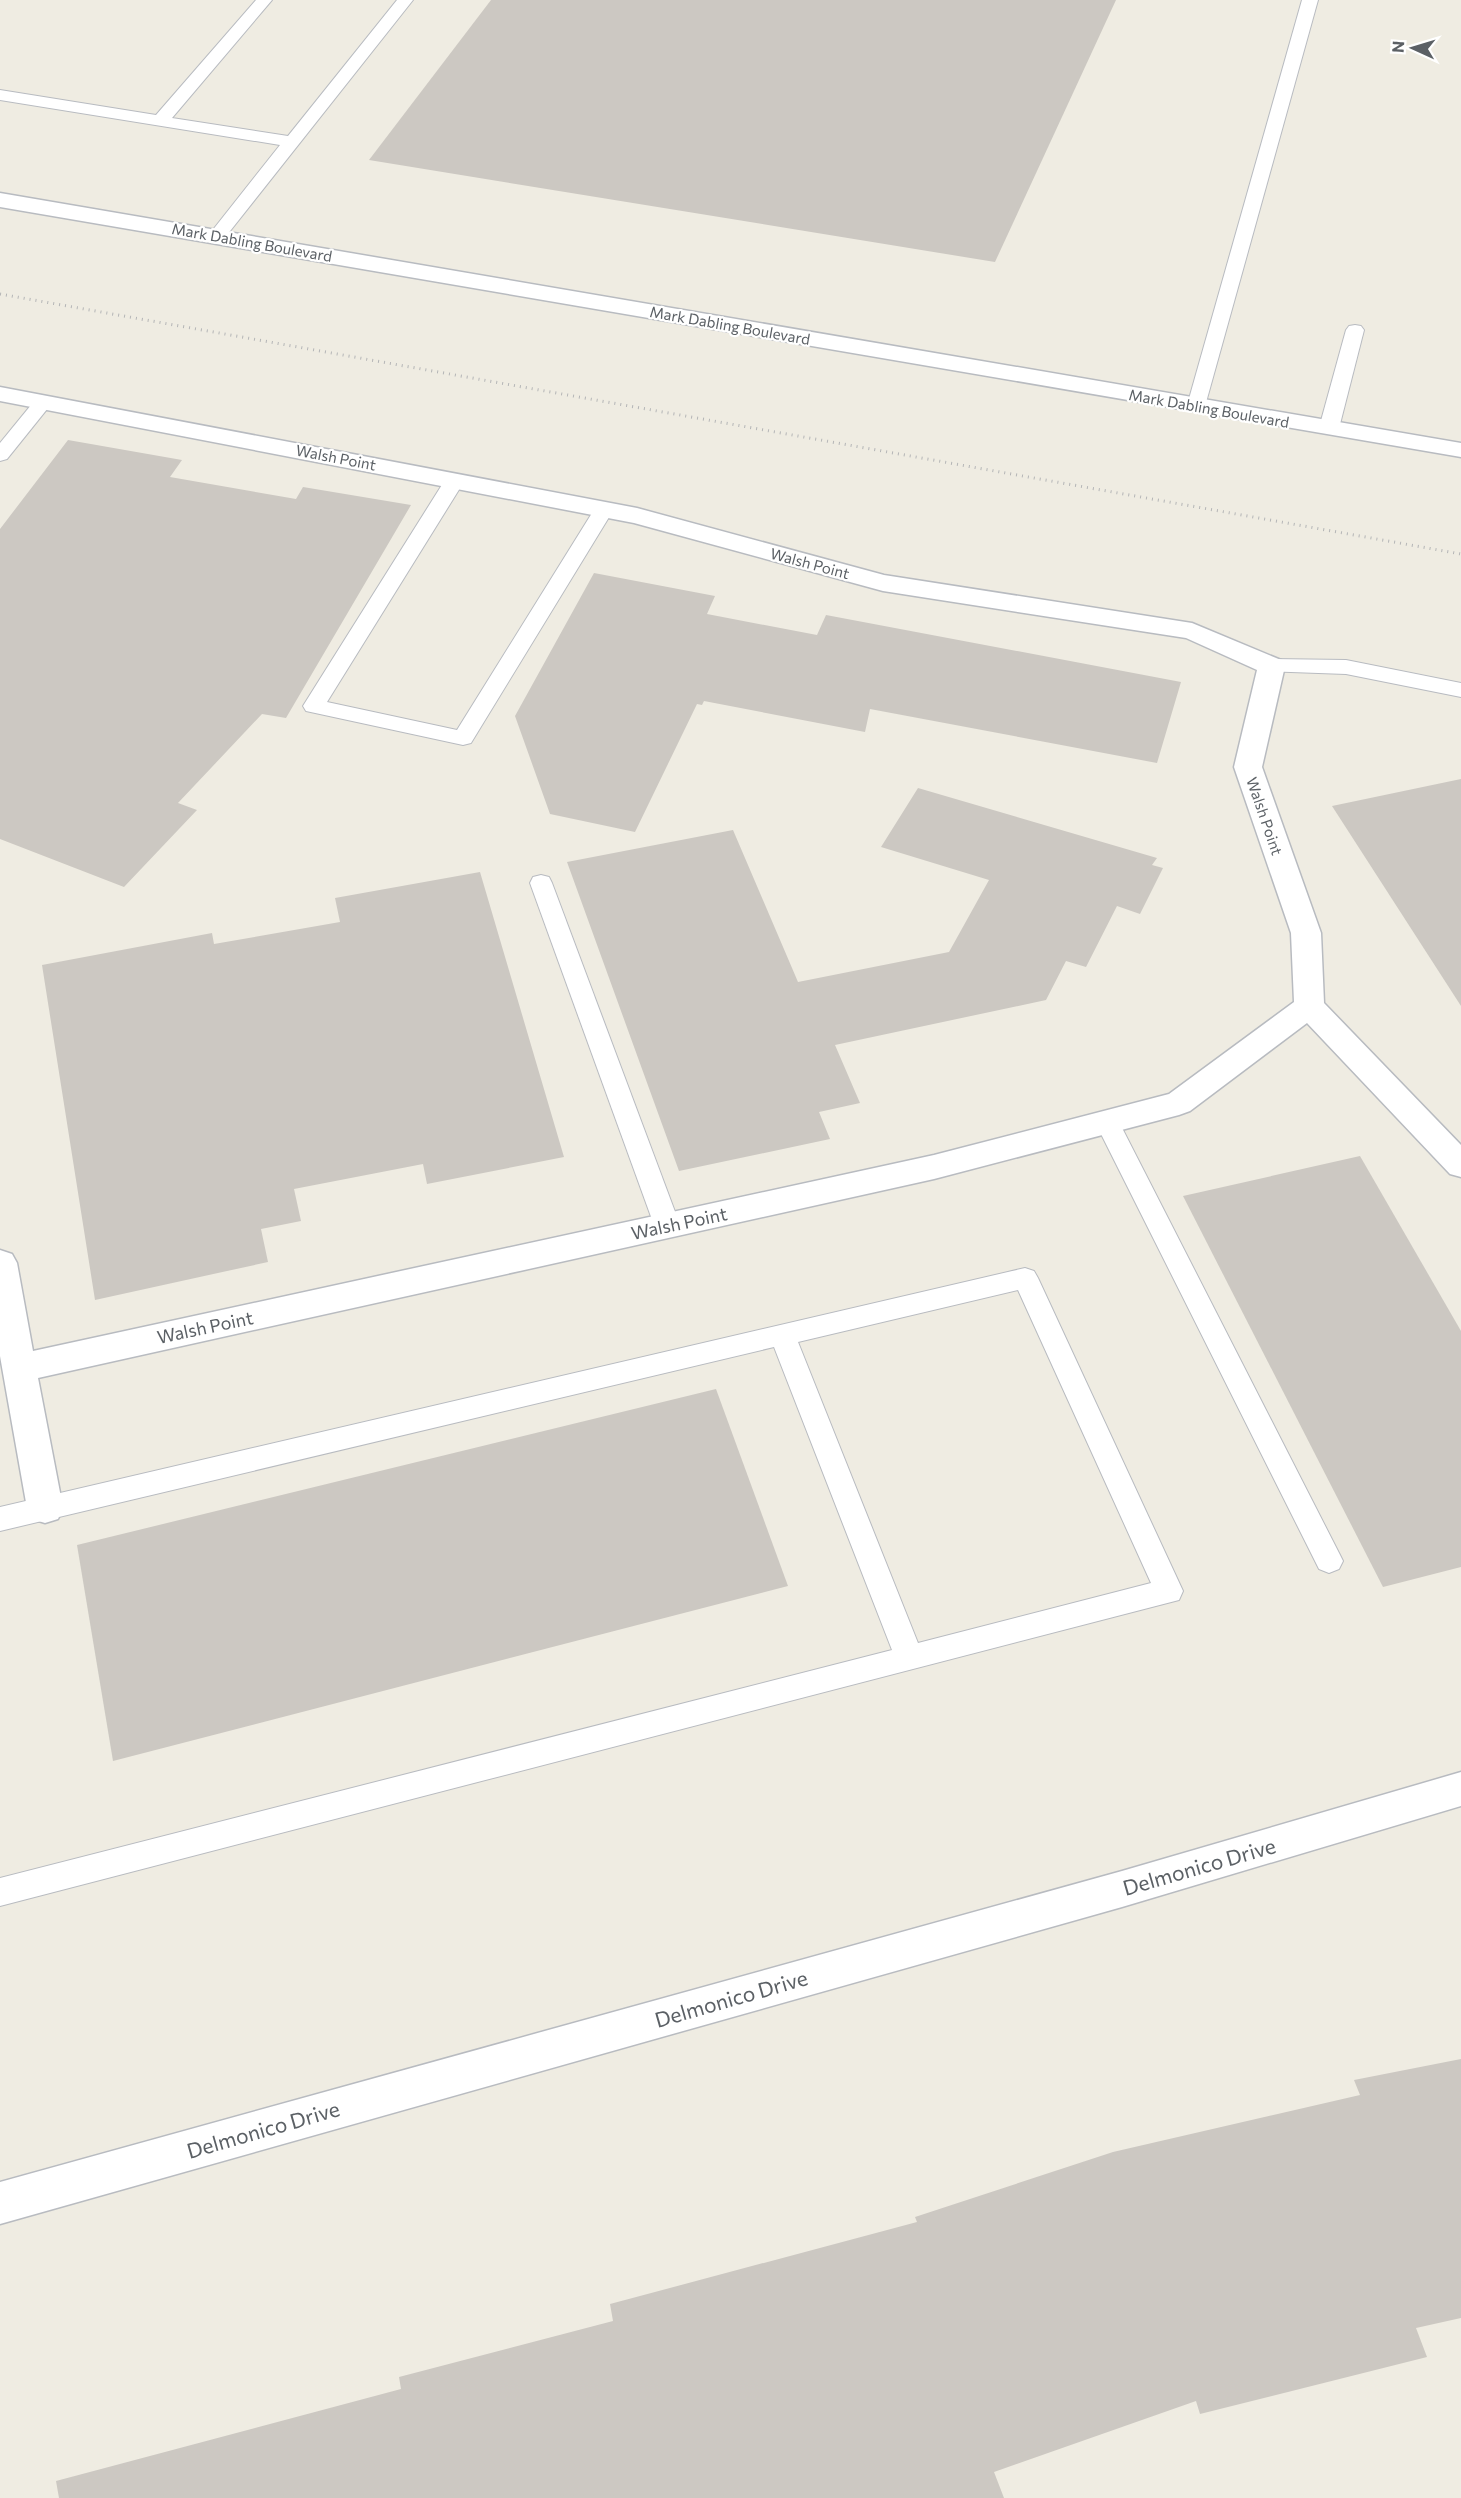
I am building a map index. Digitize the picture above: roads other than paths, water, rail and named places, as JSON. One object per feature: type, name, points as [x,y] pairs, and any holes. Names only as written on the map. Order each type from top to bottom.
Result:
[{"type":"street","name":"Mark Dabling Boulevard","points":[[0,200],[1461,450]]},
{"type":"street","name":"Walsh Point","points":[[0,394],[637,516],[883,583],[1192,631],[1270,666],[1248,767],[1306,933],[1309,1006],[1179,1103],[934,1167],[19,1368]]},
{"type":"street","points":[[1309,1006],[1461,1165]]},
{"type":"street","points":[[0,1263],[45,1508]]},
{"type":"street","name":"Delmonico Drive","points":[[0,2203],[1122,1889],[1461,1790]]},
{"type":"lane","points":[[160,121],[264,0]]},
{"type":"lane","points":[[217,236],[405,0]]},
{"type":"lane","points":[[1196,406],[1310,0]]},
{"type":"lane","points":[[0,95],[291,142]]},
{"type":"lane","points":[[1329,428],[1355,330]]},
{"type":"lane","points":[[0,455],[43,403]]},
{"type":"lane","points":[[455,480],[314,706],[463,738],[604,509]]},
{"type":"lane","points":[[1270,666],[1346,667],[1461,690]]},
{"type":"lane","points":[[541,883],[667,1226]]},
{"type":"lane","points":[[1107,1122],[1329,1561]]},
{"type":"lane","points":[[0,1519],[1025,1278],[1169,1591],[0,1892]]},
{"type":"lane","points":[[782,1334],[910,1658]]},
{"type":"railway","points":[[0,294],[1461,554]]}]
